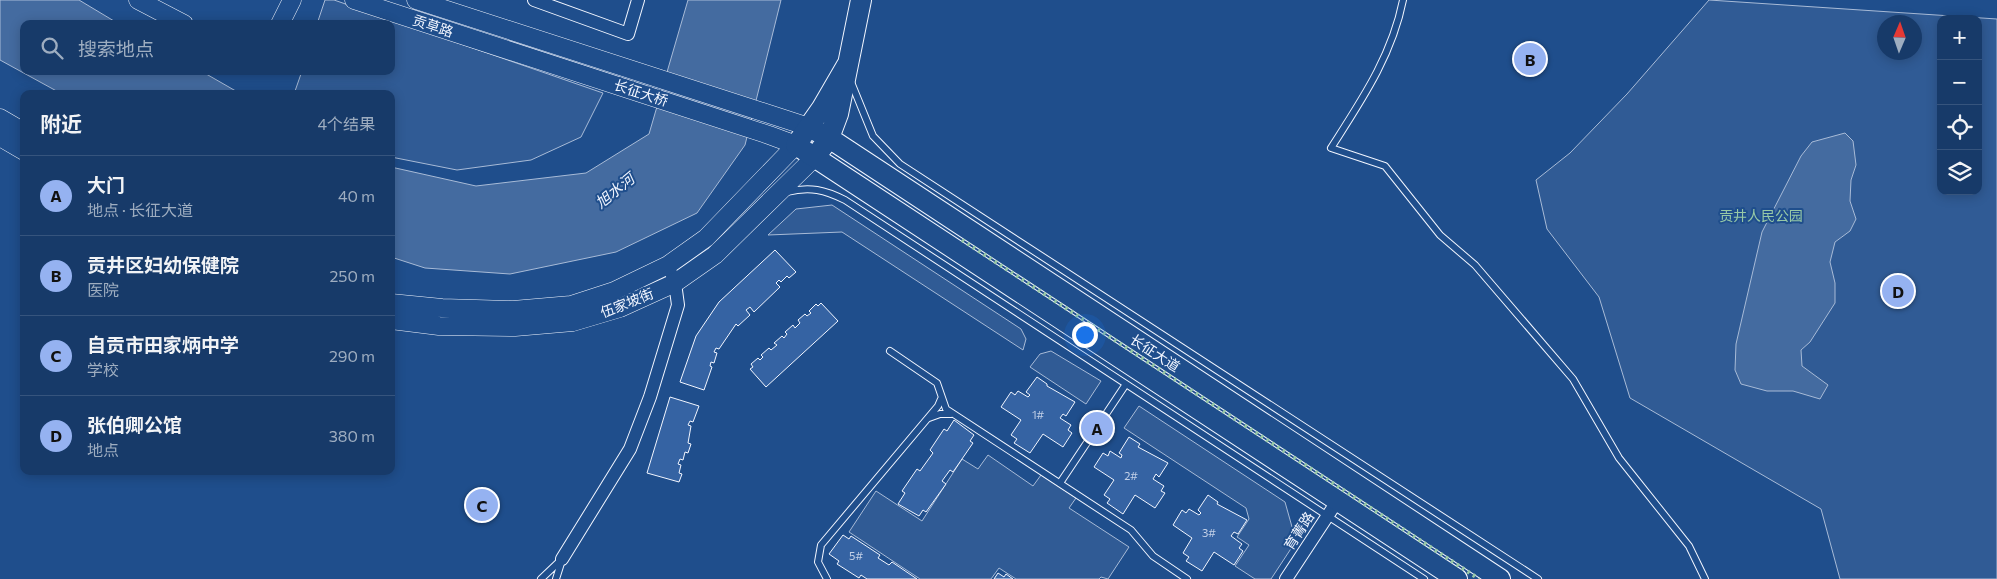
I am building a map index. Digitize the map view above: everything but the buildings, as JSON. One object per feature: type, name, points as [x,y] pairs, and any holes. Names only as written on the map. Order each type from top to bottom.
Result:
[{"type":"main road","points":[[814,158],[829,138],[838,114],[861,0]]},
{"type":"main road","points":[[796,145],[809,128],[848,65]]},
{"type":"main road","name":"长征大道","points":[[809,128],[829,138],[1500,579]]},
{"type":"main road","name":"长征大道","points":[[796,145],[1333,508],[1457,579]]},
{"type":"street","points":[[138,0],[176,20]]},
{"type":"street","points":[[282,20],[292,0]]},
{"type":"street","name":"贡草路","points":[[354,0],[512,51]]},
{"type":"street","name":"贡草路","points":[[416,0],[520,34]]},
{"type":"street","points":[[534,0],[628,34],[638,0]]},
{"type":"street","name":"长征大桥","points":[[520,34],[809,128]]},
{"type":"street","name":"长征大桥","points":[[512,51],[796,145]]},
{"type":"street","points":[[0,118],[20,130]]},
{"type":"street","points":[[0,137],[20,149]]},
{"type":"street","name":"伍家坡街","points":[[395,303],[442,308],[512,310],[571,305],[614,291],[668,265],[706,238],[796,145]]},
{"type":"street","name":"伍家坡街","points":[[395,320],[439,326],[515,327],[573,322],[620,308],[674,282],[715,255],[814,158]]},
{"type":"street","points":[[562,559],[630,448],[650,397],[678,306],[674,282],[668,265]]},
{"type":"street","name":"育菁路","points":[[1286,579],[1333,508]]},
{"type":"lane","points":[[1403,0],[1400,16],[1379,71],[1331,148],[1384,166],[1440,235],[1475,265],[1573,379],[1619,458],[1688,546],[1705,579]]},
{"type":"lane","points":[[848,65],[853,88],[873,136],[900,164],[1538,579]]},
{"type":"lane","points":[[776,194],[803,188],[824,190],[845,200],[1126,384],[1333,508],[1424,579]]},
{"type":"lane","points":[[890,351],[933,380],[939,387],[946,409],[1134,532],[1153,556],[1187,579]]},
{"type":"lane","points":[[1060,483],[1126,384]]},
{"type":"lane","points":[[827,579],[818,562],[821,545],[938,406],[941,398]]},
{"type":"lane","points":[[924,422],[940,414],[953,414]]},
{"type":"lane","points":[[540,579],[562,559]]},
{"type":"lane","points":[[556,579],[562,559]]},
{"type":"shaded area","points":[[325,0],[334,0],[392,20],[318,20]]},
{"type":"shaded area","name":"贡井人民公园","points":[[1709,0],[1937,15],[1937,195],[1982,195],[1982,18],[1997,19],[1997,579],[1840,579],[1821,509],[1630,398],[1599,297],[1547,229],[1536,180],[1570,153],[1627,94]]},
{"type":"shaded area","points":[[395,21],[603,93],[581,137],[531,160],[457,170],[395,158],[395,90],[295,90],[301,75],[395,75]]},
{"type":"shaded area","points":[[832,205],[1021,329],[1026,339],[1023,350],[842,232],[768,235],[796,209]]},
{"type":"shaded area","points":[[1051,351],[1101,381],[1086,404],[1030,367],[1040,354]]},
{"type":"shaded area","points":[[1139,406],[1285,502],[1296,541],[1271,579],[1255,579],[1235,566],[1249,545],[1237,537],[1249,519],[1246,508],[1124,428]]},
{"type":"shaded area","points":[[988,455],[1033,486],[1041,475],[1076,498],[1069,508],[1129,547],[1108,579],[1101,577],[1099,579],[1016,579],[999,568],[991,579],[920,579],[849,532],[876,491],[922,521],[962,459],[978,469]]},
{"type":"water","points":[[0,0],[79,0],[112,20],[20,20],[20,71],[0,60]]},
{"type":"water","name":"旭水河","points":[[688,0],[781,0],[745,145],[697,213],[616,252],[510,274],[425,268],[395,258],[395,168],[476,186],[586,173],[649,134]]},
{"type":"water","points":[[27,75],[208,75],[234,90],[55,90]]},
{"type":"water","points":[[1845,133],[1853,141],[1856,165],[1851,180],[1850,201],[1856,219],[1850,231],[1835,242],[1830,262],[1835,283],[1835,303],[1810,342],[1801,350],[1802,366],[1828,385],[1820,399],[1793,391],[1767,391],[1741,384],[1735,370],[1736,344],[1762,232],[1801,156],[1812,142]]},
{"type":"hedge","points":[[962,240],[1479,579]]},
{"type":"place","name":"贡井区妇幼保健院","points":[[1530,59]]},
{"type":"place","name":"张伯卿公馆","points":[[1898,291]]},
{"type":"place","name":"大门","points":[[1097,428]]},
{"type":"place","name":"自贡市田家炳中学","points":[[482,505]]}]
